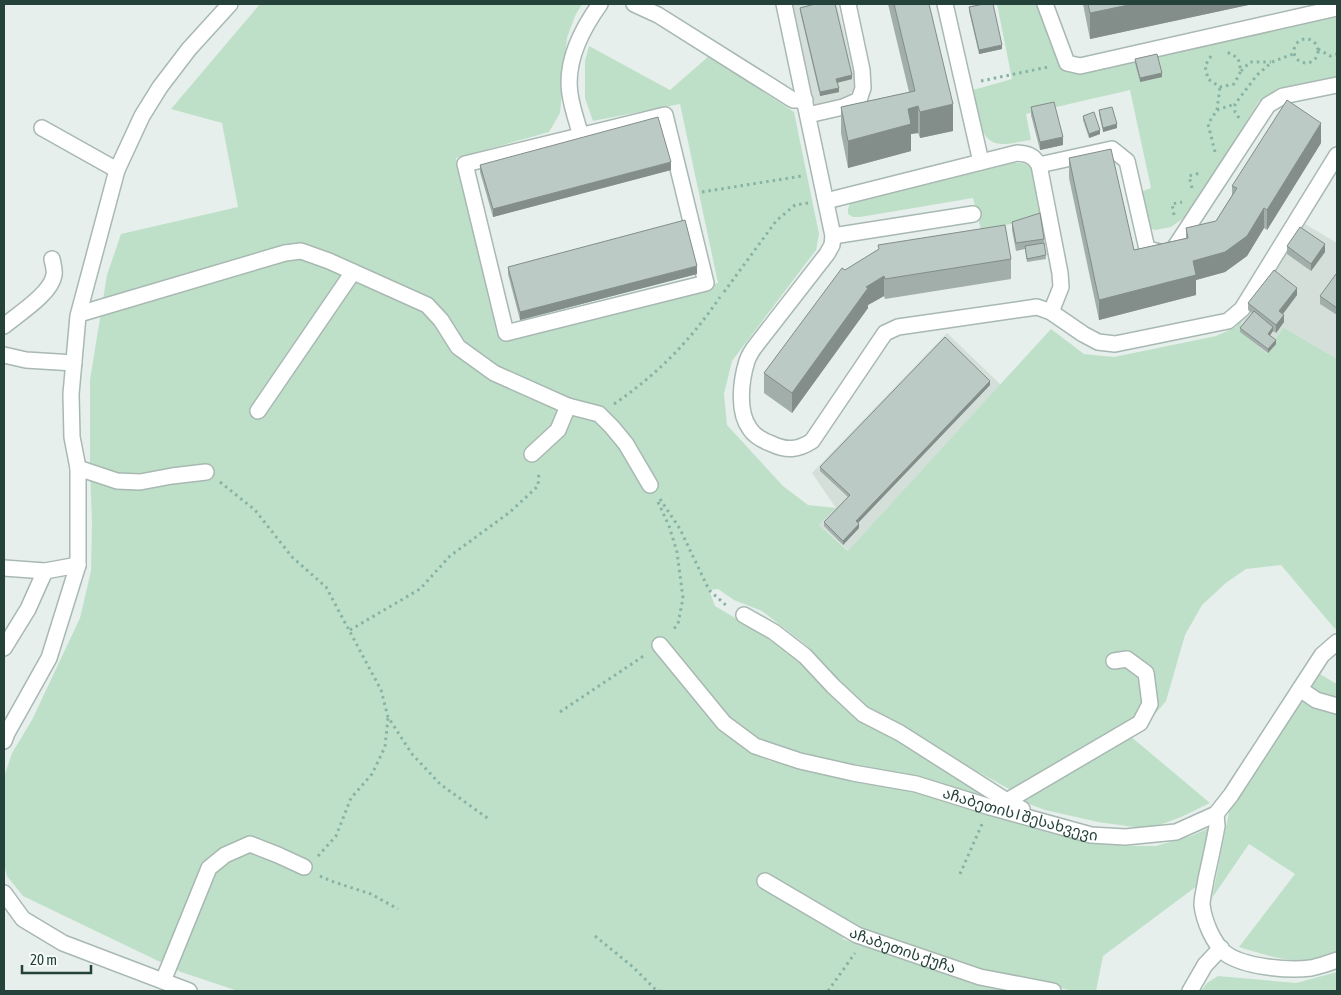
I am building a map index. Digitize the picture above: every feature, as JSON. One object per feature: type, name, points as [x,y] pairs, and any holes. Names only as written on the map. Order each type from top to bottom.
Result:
[{"type":"street","points":[[4,741],[49,658],[78,565],[78,468],[72,437],[71,403],[74,363],[79,314],[117,170],[142,116],[160,87],[229,4]]},
{"type":"street","points":[[580,136],[570,94],[570,75],[578,39],[600,4]]},
{"type":"street","points":[[634,4],[658,14],[793,100],[805,100]]},
{"type":"street","points":[[784,4],[833,236],[832,245],[827,254],[757,344],[748,359],[742,380],[744,418],[749,429],[761,440],[776,446],[801,448],[812,441],[885,333],[898,327],[1037,307],[1051,312],[1082,334],[1098,342],[1114,344],[1228,321],[1242,308],[1337,155]]},
{"type":"street","points":[[808,115],[843,107],[859,100],[863,88],[862,70],[848,4]]},
{"type":"street","points":[[946,4],[981,162]]},
{"type":"street","points":[[1045,4],[1067,63],[1080,66],[1337,8]]},
{"type":"street","points":[[1039,164],[1112,149],[1127,161],[1147,249],[1166,252],[1173,250],[1268,105],[1284,96],[1337,86]]},
{"type":"street","points":[[665,115],[684,194],[706,283],[506,333],[465,164],[665,115]]},
{"type":"street","points":[[42,128],[117,170]]},
{"type":"street","points":[[826,200],[1017,153],[1029,154],[1039,164],[1060,273],[1061,288],[1051,312]]},
{"type":"street","points":[[833,236],[973,214]]},
{"type":"street","points":[[79,314],[301,251],[353,272],[427,306],[441,320],[458,348],[494,373],[568,406],[599,414],[626,444],[650,485]]},
{"type":"street","points":[[4,326],[35,301],[51,284],[55,273],[52,259]]},
{"type":"street","points":[[258,411],[353,272]]},
{"type":"street","points":[[4,355],[26,360],[74,363]]},
{"type":"street","points":[[532,454],[558,430],[568,406]]},
{"type":"street","points":[[78,468],[124,482],[140,482],[206,472]]},
{"type":"street","points":[[4,568],[45,571],[78,565]]},
{"type":"street","points":[[4,648],[28,609],[45,571]]},
{"type":"street","points":[[744,616],[774,632],[805,656],[863,714],[900,733],[1007,801],[1058,827]]},
{"type":"street","name":"აჩაბეთის I შესახვევი","points":[[660,645],[724,723],[755,746],[800,761],[916,784],[1058,827],[1091,835],[1124,837],[1176,832],[1216,814],[1231,795],[1322,655],[1337,642]]},
{"type":"street","points":[[1007,801],[1140,723],[1150,704],[1146,673],[1127,659],[1114,661]]},
{"type":"street","points":[[1300,689],[1316,700],[1337,706]]},
{"type":"street","points":[[1216,814],[1217,826],[1202,905],[1207,923],[1215,940],[1225,953],[1237,960],[1282,968],[1311,968],[1337,960]]},
{"type":"street","points":[[163,982],[209,868],[225,855],[250,844],[304,867]]},
{"type":"street","name":"აჩაბეთის ქუჩა","points":[[765,881],[857,936],[980,977],[1053,991]]},
{"type":"street","points":[[4,893],[23,919],[63,943],[189,991]]},
{"type":"street","points":[[1190,991],[1205,965],[1221,948]]},
{"type":"path","points":[[1303,39],[1310,39],[1318,49],[1318,55],[1314,61],[1308,64],[1296,60],[1293,54],[1297,42],[1303,39]]},
{"type":"path","points":[[1318,49],[1330,56],[1337,54]]},
{"type":"path","points":[[1219,52],[1226,51],[1238,58],[1241,72]]},
{"type":"path","points":[[1212,54],[1205,66],[1208,79],[1220,87],[1234,84],[1250,62],[1272,62]]},
{"type":"path","points":[[1217,110],[1235,104],[1256,75],[1272,62],[1293,54]]},
{"type":"path","points":[[963,85],[1067,63]]},
{"type":"path","points":[[1220,87],[1217,110],[1208,124],[1221,177]]},
{"type":"path","points":[[1235,104],[1235,112],[1249,135]]},
{"type":"path","points":[[684,194],[820,174]]},
{"type":"path","points":[[599,414],[639,386],[670,358],[698,328],[776,221],[795,205],[826,200]]},
{"type":"path","points":[[350,630],[420,589],[450,556],[510,512],[538,486],[539,472],[532,454]]},
{"type":"path","points":[[206,472],[255,510],[292,557],[326,587],[381,690],[388,718],[412,754],[440,784],[490,820]]},
{"type":"path","points":[[650,485],[680,529],[709,590],[724,604],[744,616]]},
{"type":"path","points":[[560,712],[660,645],[678,624],[683,598],[676,552],[669,526],[650,485]]},
{"type":"path","points":[[388,718],[385,747],[372,774],[351,798],[336,836],[323,852],[304,867],[331,882],[371,894],[398,909]]},
{"type":"path","points":[[960,874],[990,807]]},
{"type":"path","points":[[595,936],[610,947],[655,989],[660,991]]},
{"type":"path","points":[[828,991],[866,938]]},
{"type":"shaded area","points":[[789,4],[837,4],[857,86],[847,98],[814,108]]},
{"type":"shaded area","points":[[1305,224],[1337,243],[1337,359],[1283,327],[1267,355],[1240,331],[1243,314]]},
{"type":"shaded area","points":[[947,333],[1001,385],[849,551],[819,525],[836,508],[812,473]]},
{"type":"green space","points":[[260,4],[582,4],[575,16],[567,38],[560,113],[549,132],[456,158],[501,339],[718,283],[680,104],[593,121],[585,98],[585,61],[589,46],[670,90],[709,56],[794,112],[819,234],[816,250],[732,361],[724,394],[727,425],[783,486],[808,505],[836,508],[819,525],[848,551],[1051,329],[1084,354],[1114,357],[1216,336],[1236,327],[1243,314],[1240,331],[1267,354],[1283,327],[1337,359],[1337,627],[1335,629],[1281,565],[1246,569],[1227,582],[1202,605],[1185,635],[1166,701],[1149,721],[1129,735],[1210,803],[1181,817],[1149,829],[1098,822],[1045,810],[1029,804],[1018,794],[863,705],[806,645],[762,611],[734,600],[718,589],[709,590],[715,606],[796,654],[885,733],[989,800],[818,760],[772,747],[767,760],[901,787],[945,802],[1064,834],[1123,846],[1156,846],[1191,836],[1209,828],[1209,840],[1197,886],[1103,956],[1096,991],[1073,991],[956,963],[846,925],[843,939],[912,962],[1020,991],[238,991],[181,972],[23,896],[7,876],[4,863],[4,777],[12,753],[32,720],[80,618],[91,571],[90,380],[107,275],[121,234],[238,207],[222,123],[171,109]]},
{"type":"green space","points":[[997,4],[1039,4],[1060,59],[1070,73],[1337,13],[1337,77],[1274,92],[1259,101],[1192,212],[1171,227],[1155,230],[1146,227],[1138,193],[1151,188],[1130,90],[1026,114],[1031,140],[1006,144],[994,143],[983,132],[977,115],[973,90],[1012,79]]},
{"type":"green space","points":[[1013,163],[1026,164],[1032,170],[1040,218],[981,230],[973,198],[860,217],[853,217],[848,214],[850,203]]},
{"type":"green space","points":[[1318,673],[1337,684],[1337,953],[1326,958],[1314,960],[1288,960],[1239,947],[1295,874],[1249,844],[1212,898],[1230,807]]},
{"type":"green space","points":[[1337,972],[1337,991],[1201,991],[1207,983],[1218,976],[1296,983]]},
{"type":"building","points":[[815,4],[835,4],[852,75],[836,79],[839,88],[820,92],[800,8]]},
{"type":"building","points":[[894,4],[929,4],[953,104],[920,112],[918,106],[908,109],[911,124],[848,141],[841,107],[915,91]]},
{"type":"building","points":[[993,4],[1002,45],[979,50],[969,7]]},
{"type":"building","points":[[1088,4],[1133,4],[1090,13]]},
{"type":"building","points":[[1157,54],[1162,73],[1140,78],[1135,59]]},
{"type":"building","points":[[1287,100],[1321,123],[1267,210],[1264,208],[1247,236],[1225,252],[1193,261],[1196,275],[1099,300],[1069,158],[1111,149],[1134,250],[1188,238],[1186,228],[1216,221],[1237,188],[1232,186]]},
{"type":"building","points":[[1054,102],[1063,137],[1040,142],[1031,107]]},
{"type":"building","points":[[1112,107],[1117,124],[1103,128],[1099,110]]},
{"type":"building","points":[[1094,112],[1100,130],[1089,134],[1083,116]]},
{"type":"building","points":[[658,117],[671,162],[493,209],[480,165]]},
{"type":"building","points":[[1040,213],[1044,239],[1016,243],[1012,222]]},
{"type":"building","points":[[685,220],[697,266],[520,312],[508,267]]},
{"type":"building","points":[[1005,225],[1011,259],[885,279],[884,276],[866,287],[868,288],[792,393],[764,373],[842,268],[845,270],[879,249],[878,245]]},
{"type":"building","points":[[1300,227],[1325,244],[1311,264],[1287,246]]},
{"type":"building","points":[[1044,243],[1046,255],[1027,259],[1025,246]]},
{"type":"building","points":[[1274,270],[1297,288],[1279,311],[1284,315],[1276,325],[1248,303]]},
{"type":"building","points":[[1337,275],[1337,308],[1320,296]]},
{"type":"building","points":[[1254,311],[1273,327],[1268,334],[1276,340],[1268,349],[1240,328]]},
{"type":"building","points":[[945,337],[990,381],[856,521],[859,524],[843,541],[824,522],[850,495],[820,467]]}]
